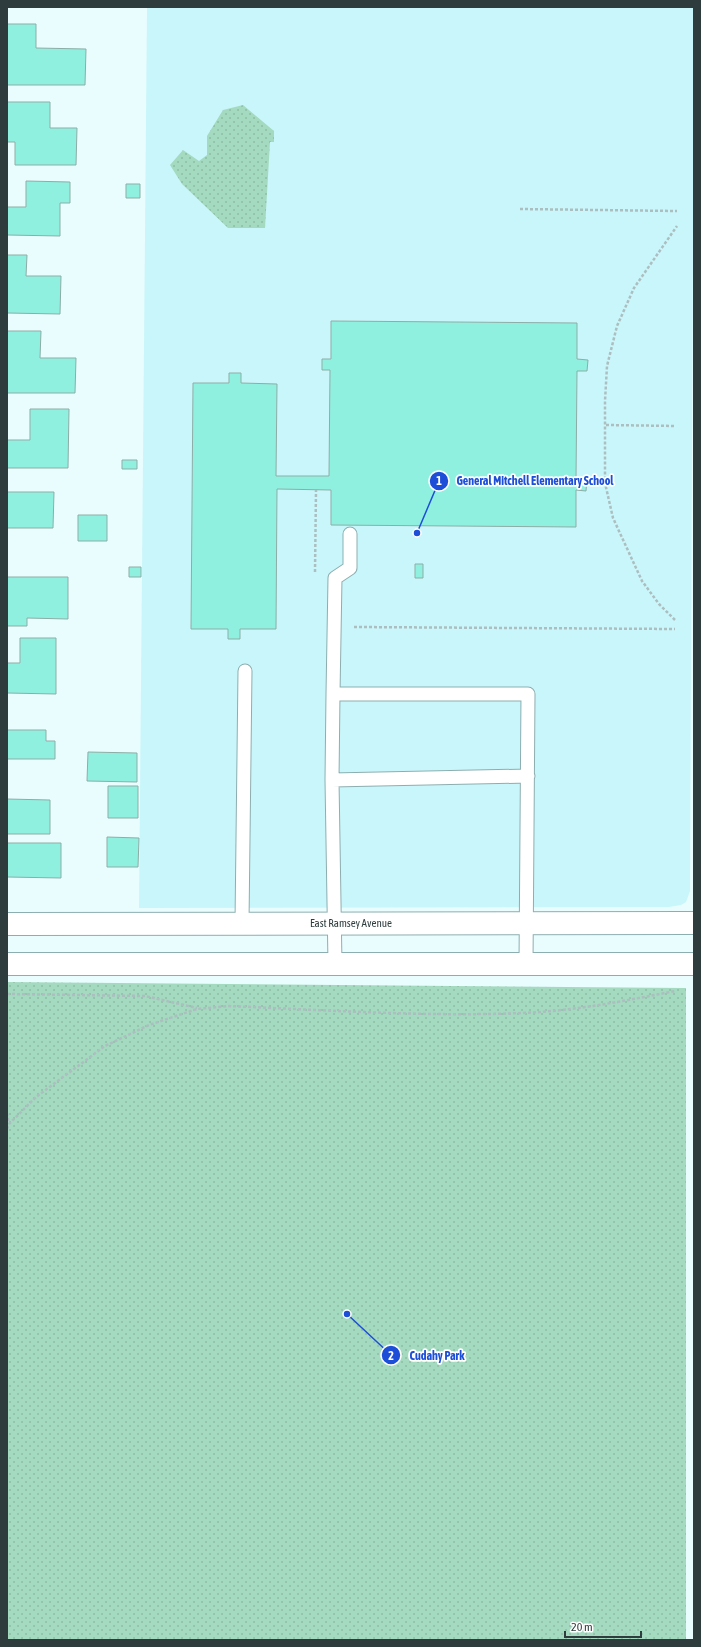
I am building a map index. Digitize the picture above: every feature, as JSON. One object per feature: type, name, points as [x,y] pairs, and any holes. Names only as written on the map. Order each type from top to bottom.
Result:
[{"type":"street","name":"East Ramsey Avenue","points":[[7,924],[694,923]]},
{"type":"street","points":[[7,964],[694,964]]},
{"type":"lane","points":[[335,964],[332,780],[335,578],[350,568],[350,534]]},
{"type":"lane","points":[[242,923],[245,671]]},
{"type":"lane","points":[[333,694],[528,694],[526,964]]},
{"type":"lane","points":[[332,780],[528,776]]},
{"type":"path","points":[[520,209],[677,211]]},
{"type":"path","points":[[675,620],[659,604],[642,581],[613,518],[605,483],[605,401],[607,366],[616,326],[634,288],[657,252],[677,226]]},
{"type":"path","points":[[606,425],[676,426]]},
{"type":"path","points":[[355,627],[675,629]]},
{"type":"path","points":[[7,1129],[9,1124],[36,1097],[105,1046],[149,1025],[197,1008],[228,1006],[444,1014],[523,1013],[589,1007],[675,991]]},
{"type":"path","points":[[7,994],[145,996],[197,1008]]},
{"type":"path","points":[[7,1113],[9,1124]]},
{"type":"shaded area","points":[[147,7],[694,7],[690,891],[686,902],[681,905],[669,907],[139,908]]},
{"type":"green space","points":[[243,105],[274,131],[274,142],[270,142],[265,228],[228,228],[182,184],[170,165],[183,150],[199,161],[207,155],[207,136],[223,110]]},
{"type":"green space","points":[[7,982],[686,988],[686,1640],[7,1640]]},
{"type":"building","points":[[7,24],[36,24],[36,48],[86,49],[85,85],[7,85]]},
{"type":"building","points":[[7,102],[50,102],[50,128],[77,128],[76,165],[15,165],[15,142],[7,142]]},
{"type":"building","points":[[26,181],[70,182],[70,203],[60,203],[60,236],[7,235],[7,207],[26,207]]},
{"type":"building","points":[[126,184],[140,184],[140,198],[126,198]]},
{"type":"building","points":[[7,255],[27,255],[26,276],[61,276],[60,314],[7,313]]},
{"type":"building","points":[[331,321],[577,323],[577,359],[588,360],[587,371],[577,371],[576,479],[587,479],[586,491],[576,490],[576,527],[331,525],[331,490],[277,489],[276,629],[240,629],[240,639],[228,639],[228,629],[191,629],[193,383],[229,383],[229,373],[241,373],[241,383],[277,384],[276,476],[329,476],[330,370],[322,370],[322,359],[331,359]]},
{"type":"building","points":[[7,331],[41,331],[40,358],[76,358],[75,393],[7,393]]},
{"type":"building","points":[[30,409],[69,409],[68,468],[7,468],[7,440],[30,440]]},
{"type":"building","points":[[122,460],[137,460],[137,469],[122,469]]},
{"type":"building","points":[[7,492],[54,492],[53,528],[7,528]]},
{"type":"building","points":[[78,515],[107,515],[107,541],[78,541]]},
{"type":"building","points":[[415,564],[423,564],[423,578],[415,578]]},
{"type":"building","points":[[129,567],[141,567],[141,577],[129,577]]},
{"type":"building","points":[[7,577],[68,577],[68,619],[27,618],[27,626],[7,626]]},
{"type":"building","points":[[20,638],[56,638],[56,694],[7,693],[7,663],[20,663]]},
{"type":"building","points":[[7,730],[46,730],[46,741],[55,741],[55,759],[7,759]]},
{"type":"building","points":[[88,752],[137,753],[137,782],[87,781]]},
{"type":"building","points":[[108,786],[138,786],[138,818],[108,818]]},
{"type":"building","points":[[7,799],[50,800],[50,834],[7,834]]},
{"type":"building","points":[[107,837],[139,838],[138,867],[107,867]]},
{"type":"building","points":[[7,843],[61,843],[61,878],[7,877]]},
{"type":"place","name":"General Mitchell Elementary School","points":[[417,533]]},
{"type":"place","name":"Cudahy Park","points":[[347,1314]]}]
